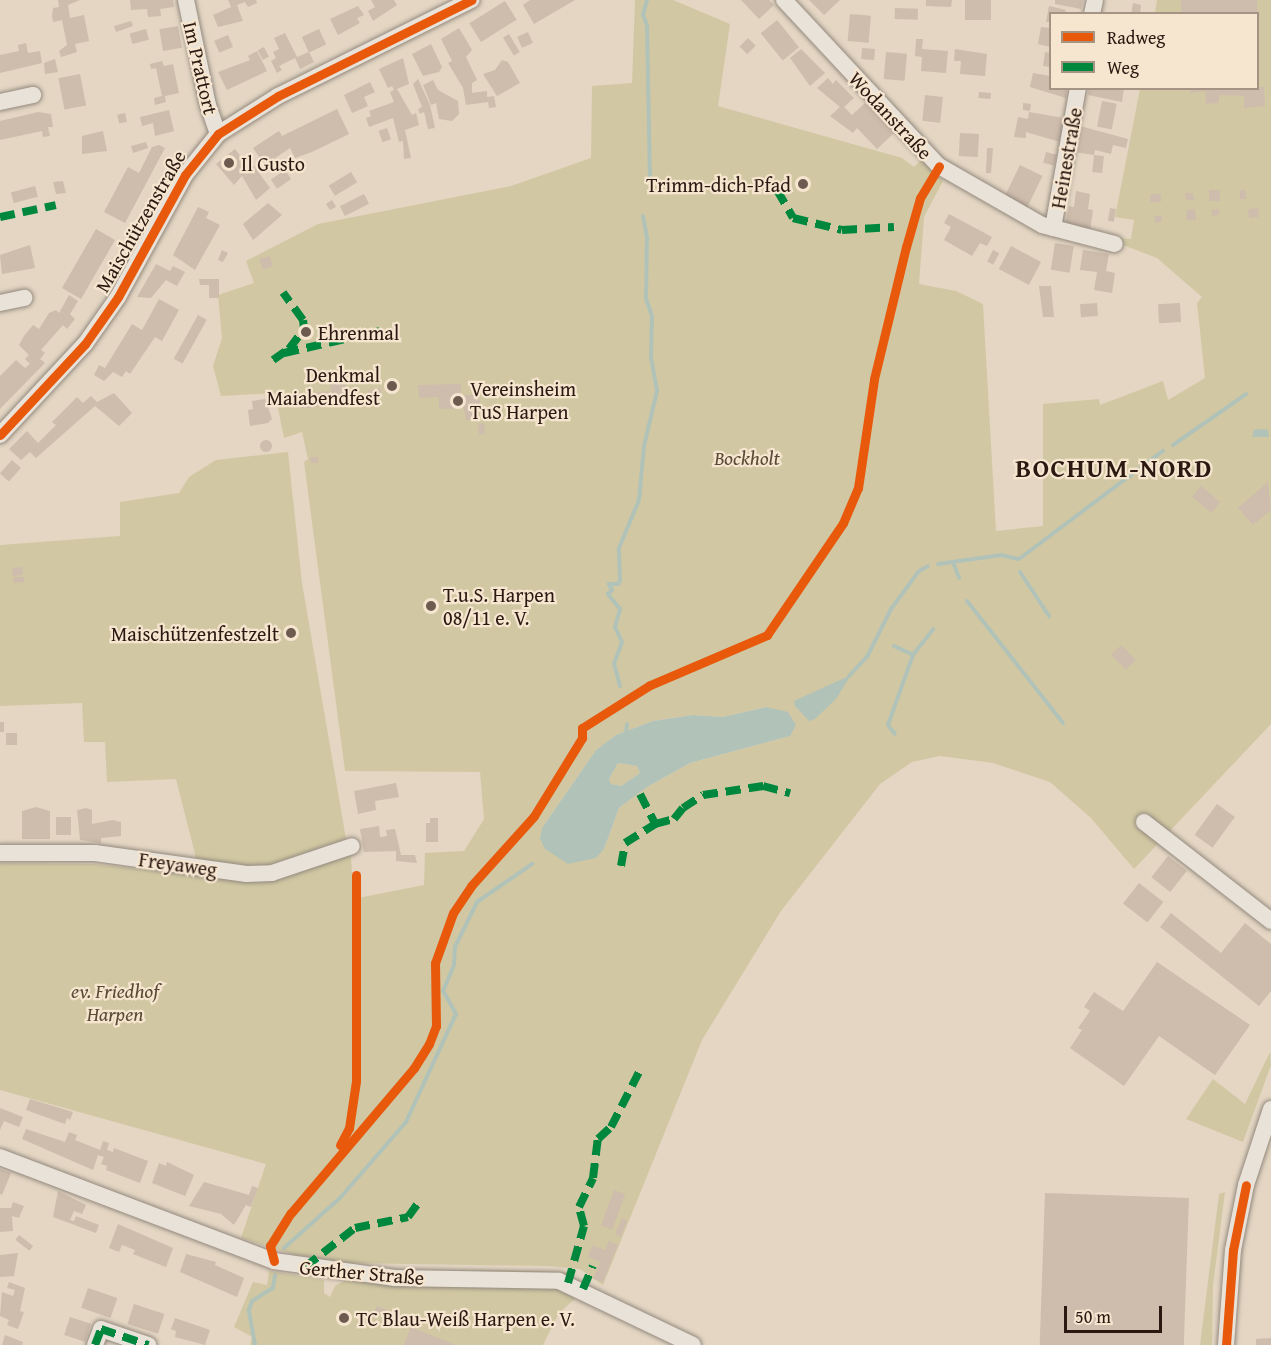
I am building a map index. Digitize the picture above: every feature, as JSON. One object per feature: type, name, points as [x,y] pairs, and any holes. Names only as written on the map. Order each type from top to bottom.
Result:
[{"type":"street","name":"Im Prattort","points":[[186,0],[208,105],[218,134]]},
{"type":"street","name":"Maischützenstraße","points":[[0,435],[92,334],[118,297],[184,175],[218,134],[278,96],[471,0]]},
{"type":"street","name":"Wodanstraße","points":[[784,0],[939,166],[1053,228],[1115,244]]},
{"type":"street","name":"Heinestraße","points":[[1053,228],[1078,90]]},
{"type":"street","points":[[0,102],[33,95]]},
{"type":"street","points":[[0,303],[24,298]]},
{"type":"street","points":[[1144,822],[1271,921]]},
{"type":"street","name":"Freyaweg","points":[[0,853],[95,853],[247,874],[272,873],[352,846]]},
{"type":"street","points":[[1226,1345],[1233,1250],[1249,1177],[1271,1109]]},
{"type":"street","name":"Gerther Straße","points":[[0,1157],[274,1261],[395,1278],[559,1281],[693,1345]]},
{"type":"street","points":[[95,1345],[101,1329],[148,1345]]},
{"type":"green space","name":"Bockholt","points":[[635,0],[673,0],[730,24],[718,106],[902,158],[914,167],[921,160],[943,181],[924,217],[919,284],[956,291],[983,304],[996,531],[1043,526],[1043,404],[1099,399],[1100,405],[1163,381],[1168,400],[1205,378],[1197,303],[1202,297],[1157,258],[1118,243],[1119,238],[1131,239],[1134,220],[1115,217],[1140,90],[1259,90],[1259,12],[1155,12],[1157,0],[1271,0],[1271,724],[1134,869],[1091,818],[1050,782],[993,763],[940,756],[912,762],[880,784],[781,911],[702,1040],[603,1285],[580,1269],[549,1266],[347,1263],[296,1255],[241,1238],[266,1164],[0,1090],[0,863],[94,864],[228,879],[271,878],[351,855],[353,899],[424,885],[425,853],[464,851],[484,819],[480,772],[345,771],[304,462],[308,459],[302,432],[284,438],[275,393],[221,396],[213,366],[222,338],[218,295],[254,283],[246,261],[318,224],[511,186],[591,158],[592,86],[632,83]],"holes":[[[766,707],[790,736],[690,763],[647,787],[619,808],[604,849],[542,828],[596,750],[616,735],[653,721],[693,715],[723,717]]]},
{"type":"green space","points":[[288,452],[302,583],[346,839],[269,865],[229,867],[197,862],[176,779],[107,782],[105,742],[84,742],[82,703],[0,706],[0,545],[120,536],[120,502],[179,493],[189,477],[216,460]]},
{"type":"green space","points":[[618,763],[637,766],[640,773],[621,786],[610,784],[609,779]]},
{"type":"green space","points":[[1270,1052],[1271,1065],[1243,1142],[1186,1119],[1213,1079],[1245,1104]]},
{"type":"green space","points":[[1225,1192],[1213,1286],[1212,1345],[1200,1345],[1219,1194]]},
{"type":"green space","points":[[269,1271],[324,1280],[324,1293],[330,1297],[335,1286],[347,1279],[560,1287],[578,1296],[559,1313],[543,1345],[250,1345],[252,1337],[234,1327],[253,1282],[267,1285]]},
{"type":"green space","points":[[404,1271],[568,1272],[568,1276]]},
{"type":"shaded area","points":[[1254,430],[1268,430],[1269,437],[1252,437]]},
{"type":"shaded area","points":[[851,675],[836,699],[815,719],[809,721],[795,706],[794,701]]},
{"type":"shaded area","points":[[766,707],[788,712],[796,725],[790,736],[690,763],[647,787],[619,808],[604,849],[596,858],[568,864],[545,849],[540,839],[542,828],[596,750],[616,735],[653,721],[693,715],[723,717]],"holes":[[[618,763],[637,766],[640,773],[621,786],[611,784],[609,779]]]},
{"type":"building","points":[[58,0],[80,0],[68,5],[70,18],[84,15],[89,41],[75,44],[77,52],[61,57],[59,51],[67,45],[62,20],[53,22],[52,16],[53,8],[59,7]]},
{"type":"building","points":[[130,0],[173,0],[174,7],[160,9],[161,16],[148,17],[147,9],[131,10]]},
{"type":"building","points":[[228,0],[256,0],[257,3],[248,7],[245,2],[237,5],[243,21],[218,27],[213,15],[231,7]]},
{"type":"building","points":[[371,0],[394,0],[397,5],[373,21],[368,11],[375,7]]},
{"type":"building","points":[[530,0],[575,0],[534,24],[523,5]]},
{"type":"building","points":[[741,0],[769,0],[774,5],[759,19]]},
{"type":"building","points":[[809,0],[840,0],[824,15]]},
{"type":"building","points":[[926,0],[952,0],[951,7],[926,6]]},
{"type":"building","points":[[965,0],[991,0],[991,20],[965,20]]},
{"type":"building","points":[[1055,0],[1083,0],[1081,9],[1055,4]]},
{"type":"building","points":[[1181,0],[1257,0],[1257,12],[1181,12]]},
{"type":"building","points":[[505,1],[517,20],[481,42],[469,23]]},
{"type":"building","points":[[1133,3],[1141,5],[1140,12],[1131,12]]},
{"type":"building","points":[[358,6],[364,15],[357,18],[360,23],[338,35],[330,19]]},
{"type":"building","points":[[1049,6],[1066,10],[1066,12],[1049,12],[1049,22],[1046,22]]},
{"type":"building","points":[[895,8],[918,9],[918,20],[895,19]]},
{"type":"building","points":[[850,14],[871,16],[869,43],[848,41]]},
{"type":"building","points":[[777,20],[799,47],[783,60],[761,33]]},
{"type":"building","points":[[131,21],[133,26],[116,32],[114,26]]},
{"type":"building","points":[[178,26],[182,48],[163,51],[159,29]]},
{"type":"building","points":[[1041,27],[1049,28],[1049,47],[1038,44]]},
{"type":"building","points":[[459,28],[472,50],[466,57],[477,80],[472,83],[472,93],[487,91],[487,97],[494,96],[496,107],[489,108],[488,102],[466,105],[463,88],[448,63],[452,61],[441,39]]},
{"type":"building","points":[[146,29],[149,40],[132,44],[130,33]]},
{"type":"building","points":[[319,29],[326,44],[309,52],[302,37]]},
{"type":"building","points":[[528,32],[533,43],[522,48],[517,37]]},
{"type":"building","points":[[285,33],[297,57],[309,52],[314,62],[300,69],[295,58],[279,66],[282,70],[277,73],[271,61],[276,58],[273,52],[279,49],[274,38]]},
{"type":"building","points":[[509,34],[520,52],[514,56],[503,38]]},
{"type":"building","points":[[228,35],[233,47],[219,53],[214,41]]},
{"type":"building","points":[[748,38],[756,46],[747,54],[740,46]]},
{"type":"building","points":[[916,39],[923,39],[922,49],[948,51],[946,73],[921,71],[922,57],[915,56]]},
{"type":"building","points":[[26,43],[28,53],[40,51],[42,63],[0,73],[0,55],[19,51],[18,45]]},
{"type":"building","points":[[431,44],[442,67],[439,72],[423,76],[412,54]]},
{"type":"building","points":[[264,47],[269,57],[263,60],[258,50]]},
{"type":"building","points":[[862,48],[875,49],[874,60],[861,59]]},
{"type":"building","points":[[801,49],[825,73],[810,86],[790,58]]},
{"type":"building","points":[[955,49],[987,54],[985,76],[960,74],[961,61],[954,61]]},
{"type":"building","points":[[257,51],[267,71],[227,90],[218,72],[250,60],[248,56]]},
{"type":"building","points":[[886,52],[907,54],[905,81],[884,79]]},
{"type":"building","points":[[1045,52],[1049,53],[1049,67],[1043,66]]},
{"type":"building","points":[[403,58],[409,84],[397,89],[412,115],[416,113],[419,125],[405,130],[411,158],[404,159],[403,141],[399,142],[393,118],[369,127],[366,118],[371,116],[369,111],[394,102],[390,92],[394,90],[392,86],[388,88],[379,69]]},
{"type":"building","points":[[55,59],[58,72],[45,74],[44,63]]},
{"type":"building","points":[[502,60],[508,62],[520,83],[497,96],[483,74],[495,70]]},
{"type":"building","points":[[162,61],[164,66],[173,64],[179,93],[165,96],[166,102],[155,105],[154,98],[162,96],[156,68],[151,69],[150,64]]},
{"type":"building","points":[[1033,73],[1049,76],[1049,90],[1067,90],[1066,98],[1030,87]]},
{"type":"building","points":[[80,74],[86,105],[65,110],[58,78]]},
{"type":"building","points":[[828,78],[833,84],[836,80],[854,98],[844,107],[852,115],[865,103],[894,133],[877,149],[857,128],[853,133],[830,116],[840,107],[817,88]]},
{"type":"building","points":[[418,79],[430,105],[435,128],[428,129],[424,112],[420,114],[418,109],[422,107],[413,84]]},
{"type":"building","points":[[433,80],[438,90],[458,101],[459,114],[452,121],[439,119],[436,103],[431,105],[423,85]]},
{"type":"building","points":[[370,82],[375,92],[364,97],[368,106],[352,113],[344,95]]},
{"type":"building","points":[[1259,87],[1264,87],[1265,106],[1244,108],[1244,96],[1219,95],[1219,103],[1206,104],[1205,91],[1190,93],[1189,90],[1259,90]]},
{"type":"building","points":[[1089,90],[1124,90],[1122,102],[1088,95]]},
{"type":"building","points":[[979,92],[991,93],[990,99],[978,98]]},
{"type":"building","points":[[925,95],[943,97],[940,123],[922,121]]},
{"type":"building","points":[[1102,101],[1117,104],[1112,129],[1097,127]]},
{"type":"building","points":[[1023,103],[1031,104],[1030,111],[1023,110]]},
{"type":"building","points":[[337,109],[349,134],[312,152],[295,158],[290,148],[265,165],[253,148],[279,131],[282,136]]},
{"type":"building","points":[[169,110],[174,131],[155,136],[153,123],[142,126],[140,117]]},
{"type":"building","points":[[38,112],[51,114],[53,127],[48,127],[50,136],[43,137],[42,131],[0,140],[0,121]]},
{"type":"building","points":[[1029,112],[1064,118],[1060,142],[1026,132],[1026,138],[1014,137],[1018,117],[1028,119]]},
{"type":"building","points":[[125,113],[127,122],[119,124],[117,115]]},
{"type":"building","points":[[1080,126],[1128,139],[1126,148],[1113,145],[1111,154],[1095,150],[1094,155],[1074,152]]},
{"type":"building","points":[[387,128],[391,139],[383,142],[379,131]]},
{"type":"building","points":[[103,131],[107,151],[82,154],[82,136]]},
{"type":"building","points":[[960,133],[979,134],[978,157],[959,156]]},
{"type":"building","points":[[146,142],[148,148],[133,153],[131,146]]},
{"type":"building","points":[[159,145],[165,148],[125,223],[104,212],[128,167],[139,173],[152,147]]},
{"type":"building","points":[[987,148],[993,148],[991,173],[986,173]]},
{"type":"building","points":[[235,149],[242,158],[246,155],[270,188],[256,200],[242,176],[234,185],[216,164]]},
{"type":"building","points":[[1046,152],[1057,155],[1054,165],[1043,163]]},
{"type":"building","points":[[1094,155],[1104,156],[1102,173],[1092,172]]},
{"type":"building","points":[[1020,165],[1042,176],[1027,207],[1005,196]]},
{"type":"building","points":[[285,170],[291,179],[277,189],[271,180]]},
{"type":"building","points":[[351,172],[357,182],[335,196],[329,185]]},
{"type":"building","points":[[63,181],[66,193],[56,194],[53,182]]},
{"type":"building","points":[[35,186],[38,197],[14,203],[11,192]]},
{"type":"building","points":[[1209,190],[1220,190],[1220,201],[1209,201]]},
{"type":"building","points":[[1240,190],[1246,190],[1246,199],[1240,199]]},
{"type":"building","points":[[1076,191],[1090,194],[1088,209],[1093,210],[1090,231],[1065,226],[1069,206],[1074,207]]},
{"type":"building","points":[[1185,193],[1193,193],[1194,200],[1186,200]]},
{"type":"building","points":[[364,194],[369,204],[345,216],[340,206]]},
{"type":"building","points":[[1150,194],[1161,194],[1161,202],[1150,202]]},
{"type":"building","points":[[332,200],[336,207],[330,210],[326,204]]},
{"type":"building","points":[[268,203],[282,215],[253,240],[243,224]]},
{"type":"building","points":[[198,207],[209,212],[206,218],[220,225],[195,270],[173,255]]},
{"type":"building","points":[[1110,208],[1116,209],[1114,222],[1108,221]]},
{"type":"building","points":[[1258,208],[1259,217],[1249,218],[1248,209]]},
{"type":"building","points":[[1195,209],[1196,220],[1187,221],[1186,210]]},
{"type":"building","points":[[1219,209],[1219,215],[1212,216],[1211,210]]},
{"type":"building","points":[[949,214],[992,237],[987,246],[980,243],[972,256],[944,240],[951,227],[944,223]]},
{"type":"building","points":[[1162,215],[1162,222],[1155,223],[1154,216]]},
{"type":"building","points":[[96,229],[115,240],[81,299],[62,288]]},
{"type":"building","points":[[1055,243],[1074,246],[1070,273],[1051,270]]},
{"type":"building","points":[[30,245],[35,268],[2,274],[0,255]]},
{"type":"building","points":[[1011,246],[1041,262],[1029,285],[999,269]]},
{"type":"building","points":[[222,250],[228,253],[223,262],[218,260]]},
{"type":"building","points":[[993,250],[999,253],[993,265],[987,262]]},
{"type":"building","points":[[1083,250],[1109,254],[1106,271],[1115,273],[1112,293],[1094,290],[1097,272],[1080,270]]},
{"type":"building","points":[[270,256],[273,267],[262,269],[259,259]]},
{"type":"building","points":[[156,264],[170,271],[173,266],[185,272],[177,286],[166,280],[151,298],[137,297]]},
{"type":"building","points":[[199,279],[219,279],[219,298],[209,298],[209,285],[200,285]]},
{"type":"building","points":[[1039,286],[1051,286],[1054,317],[1043,317]]},
{"type":"building","points":[[69,295],[78,301],[70,314],[75,319],[67,329],[63,325],[41,350],[45,353],[40,359],[45,363],[0,409],[0,376],[16,360],[25,368],[30,364],[25,359],[29,355],[19,345],[24,336],[33,325],[39,329],[49,313],[56,310],[59,313]]},
{"type":"building","points":[[159,299],[179,310],[162,341],[155,337],[130,374],[126,371],[122,377],[113,372],[104,381],[94,375],[99,365],[105,368],[132,324],[142,330]]},
{"type":"building","points":[[1097,303],[1098,316],[1081,317],[1080,304]]},
{"type":"building","points":[[1180,303],[1181,322],[1159,323],[1158,304]]},
{"type":"building","points":[[198,315],[207,320],[183,364],[174,359]]},
{"type":"building","points":[[344,374],[347,395],[353,393],[355,401],[334,405],[328,377]]},
{"type":"building","name":"Vereinsheim TuS Harpen","points":[[461,384],[461,395],[477,395],[481,404],[481,411],[474,411],[474,421],[466,420],[464,408],[439,409],[439,397],[419,398],[418,385]]},
{"type":"building","points":[[380,388],[382,396],[369,399],[367,391]]},
{"type":"building","points":[[329,391],[331,405],[302,409],[300,395]]},
{"type":"building","points":[[114,393],[132,413],[119,426],[95,406],[36,458],[30,452],[21,460],[9,449],[27,431],[38,443],[56,425],[52,422],[77,397],[83,403],[91,396],[97,402]]},
{"type":"building","points":[[265,399],[272,419],[268,423],[250,426],[248,410],[253,409],[252,401]]},
{"type":"building","points":[[484,423],[485,434],[479,434],[478,424]]},
{"type":"building","points":[[268,440],[272,446],[268,452],[264,452],[260,444]]},
{"type":"building","points":[[310,457],[318,457],[319,463],[311,463]]},
{"type":"building","points":[[12,460],[21,468],[9,481],[0,473]]},
{"type":"building","points":[[1268,482],[1271,510],[1253,525],[1238,508]]},
{"type":"building","points":[[1201,486],[1220,502],[1211,513],[1192,497]]},
{"type":"building","points":[[22,567],[23,575],[13,576],[12,568]]},
{"type":"building","points":[[13,577],[24,577],[24,582],[14,583]]},
{"type":"building","points":[[1121,645],[1136,660],[1126,670],[1111,655]]},
{"type":"building","points":[[0,722],[4,722],[4,732],[0,732]]},
{"type":"building","points":[[6,733],[17,733],[17,745],[6,745]]},
{"type":"building","points":[[396,783],[399,797],[375,801],[376,810],[358,814],[354,791]]},
{"type":"building","points":[[1217,804],[1235,817],[1212,848],[1195,835]]},
{"type":"building","points":[[36,807],[50,811],[50,839],[22,839],[22,811]]},
{"type":"building","points":[[86,808],[92,810],[92,824],[113,820],[121,822],[121,836],[101,838],[101,843],[80,840],[77,810]]},
{"type":"building","points":[[56,817],[71,817],[71,835],[56,835]]},
{"type":"building","points":[[430,818],[438,818],[438,842],[426,842],[426,823],[430,823]]},
{"type":"building","points":[[379,826],[380,837],[387,836],[386,830],[395,829],[401,855],[415,855],[417,863],[396,861],[396,851],[364,852],[360,829]]},
{"type":"building","points":[[1168,856],[1187,871],[1170,892],[1151,877]]},
{"type":"building","points":[[1139,883],[1163,902],[1147,923],[1123,903]]},
{"type":"building","points":[[1171,913],[1221,953],[1245,923],[1271,944],[1271,991],[1259,1006],[1160,927]]},
{"type":"building","points":[[1157,962],[1250,1025],[1215,1075],[1159,1036],[1124,1086],[1070,1048],[1082,1030],[1078,1028],[1090,1011],[1084,1007],[1094,992],[1123,1011]]},
{"type":"building","points":[[30,1099],[73,1112],[70,1120],[67,1118],[65,1124],[26,1110]]},
{"type":"building","points":[[0,1108],[23,1117],[19,1127],[4,1121],[0,1130]]},
{"type":"building","points":[[26,1129],[65,1142],[69,1132],[77,1135],[75,1140],[100,1150],[103,1141],[109,1143],[107,1150],[113,1152],[114,1148],[148,1161],[140,1183],[106,1170],[107,1166],[101,1164],[104,1157],[98,1155],[93,1170],[22,1139]]},
{"type":"building","points":[[167,1162],[194,1175],[185,1196],[152,1183],[159,1163],[166,1166]]},
{"type":"building","points":[[0,1169],[11,1173],[2,1195],[0,1194]]},
{"type":"building","points":[[204,1182],[249,1195],[252,1186],[258,1188],[251,1207],[246,1205],[234,1225],[221,1214],[189,1206]]},
{"type":"building","points":[[614,1190],[625,1194],[612,1230],[601,1226]]},
{"type":"building","points":[[58,1191],[86,1205],[82,1214],[74,1211],[70,1220],[74,1221],[76,1216],[99,1225],[96,1233],[53,1217]]},
{"type":"building","points":[[1045,1193],[1189,1198],[1184,1345],[1040,1345]]},
{"type":"building","points":[[13,1202],[24,1206],[19,1218],[12,1216],[13,1231],[0,1232],[0,1208],[11,1208]]},
{"type":"building","points":[[622,1218],[627,1220],[621,1237],[615,1234]]},
{"type":"building","points":[[118,1224],[173,1248],[166,1267],[133,1254],[135,1250],[122,1245],[119,1252],[109,1248]]},
{"type":"building","points":[[19,1235],[33,1246],[29,1251],[15,1240]]},
{"type":"building","points":[[609,1241],[618,1245],[603,1282],[593,1279],[600,1262],[588,1257],[593,1245],[605,1250]]},
{"type":"building","points":[[18,1253],[14,1276],[0,1277],[0,1255]]},
{"type":"building","points":[[186,1254],[216,1262],[215,1265],[244,1278],[237,1297],[180,1272]]},
{"type":"building","points":[[9,1282],[25,1288],[20,1311],[24,1312],[18,1329],[7,1325],[9,1320],[0,1316],[2,1292],[13,1296],[15,1290],[7,1288]]},
{"type":"building","points":[[88,1288],[117,1298],[110,1318],[81,1308]]},
{"type":"building","points":[[134,1304],[164,1314],[158,1334],[128,1324]]},
{"type":"building","points":[[377,1306],[388,1310],[385,1316],[375,1311]]},
{"type":"building","points":[[70,1317],[91,1324],[85,1342],[64,1335]]},
{"type":"building","points":[[175,1318],[210,1330],[205,1345],[175,1337],[176,1331],[171,1329]]},
{"type":"building","points":[[411,1327],[455,1345],[404,1345]]},
{"type":"building","points":[[5,1335],[23,1342],[22,1345],[2,1345]]},
{"type":"building","points":[[1271,1338],[1271,1345],[1256,1345],[1256,1339]]},
{"type":"waterway","points":[[647,0],[643,15],[647,25],[650,180]]},
{"type":"waterway","points":[[620,686],[614,664],[622,642],[615,627],[620,609],[608,594],[612,590],[609,584],[618,584],[620,580],[619,548],[639,500],[644,446],[657,391],[651,357],[652,316],[646,299],[647,237],[643,216]]},
{"type":"waterway","points":[[1173,445],[1246,394]]},
{"type":"waterway","points":[[938,564],[1001,555],[1019,559],[1163,451]]},
{"type":"waterway","points":[[953,562],[959,578]]},
{"type":"waterway","points":[[849,676],[867,657],[891,609],[919,571],[928,566]]},
{"type":"waterway","points":[[1020,572],[1049,616]]},
{"type":"waterway","points":[[967,601],[1063,723]]},
{"type":"waterway","points":[[913,655],[933,629]]},
{"type":"waterway","points":[[894,646],[913,655],[888,725],[895,734]]},
{"type":"waterway","points":[[626,734],[627,724]]},
{"type":"waterway","points":[[284,1248],[340,1198],[406,1122],[456,1014],[443,991],[454,965],[455,947],[477,902],[532,864]]},
{"type":"waterway","points":[[255,1345],[249,1310],[252,1301],[273,1288],[275,1275]]},
{"type":"marked path","points":[[777,190],[793,218],[842,230],[894,227]]},
{"type":"marked path","points":[[0,217],[56,205]]},
{"type":"marked path","points":[[273,360],[289,349],[304,329],[303,320],[283,292]]},
{"type":"marked path","points":[[284,353],[380,331]]},
{"type":"marked path","points":[[621,866],[625,843],[655,824],[674,819],[683,808],[703,795],[763,786],[790,793]]},
{"type":"marked path","points":[[640,794],[655,824]]},
{"type":"marked path","points":[[568,1283],[584,1226],[579,1207],[593,1178],[598,1139],[611,1127],[641,1068]]},
{"type":"marked path","points":[[305,1267],[355,1228],[408,1217],[419,1202]]},
{"type":"marked path","points":[[583,1289],[593,1266]]},
{"type":"marked path","points":[[95,1345],[101,1329],[148,1345]]},
{"type":"cycle path","points":[[0,435],[85,344],[118,297],[185,175],[218,134],[278,96],[471,0]]},
{"type":"cycle path","points":[[274,1261],[270,1246],[291,1213],[414,1068],[429,1044],[436,1026],[435,963],[453,913],[471,886],[534,816],[582,738],[582,728],[650,685],[767,635],[843,523],[858,488],[874,379],[906,247],[920,198],[939,166]]},
{"type":"cycle path","points":[[340,1145],[349,1128],[356,1081],[356,875]]},
{"type":"cycle path","points":[[1226,1345],[1233,1250],[1246,1185]]},
{"type":"place","name":"Il Gusto","points":[[229,163]]},
{"type":"place","name":"Trimm-dich-Pfad","points":[[803,184]]},
{"type":"place","name":"Ehrenmal","points":[[306,332]]},
{"type":"place","name":"Denkmal Maiabendfest","points":[[392,386]]},
{"type":"place","name":"Vereinsheim TuS Harpen","points":[[458,401]]},
{"type":"place","name":"T.u.S. Harpen 08/11 e. V.","points":[[431,606]]},
{"type":"place","name":"Maischützenfestzelt","points":[[291,633]]},
{"type":"place","name":"TC Blau-Weiß Harpen e. V.","points":[[344,1318]]},
{"type":"district","name":"BOCHUM-NORD","points":[[1114,468]]},
{"type":"park label","name":"ev. Friedhof Harpen","points":[[115,1002]]}]
